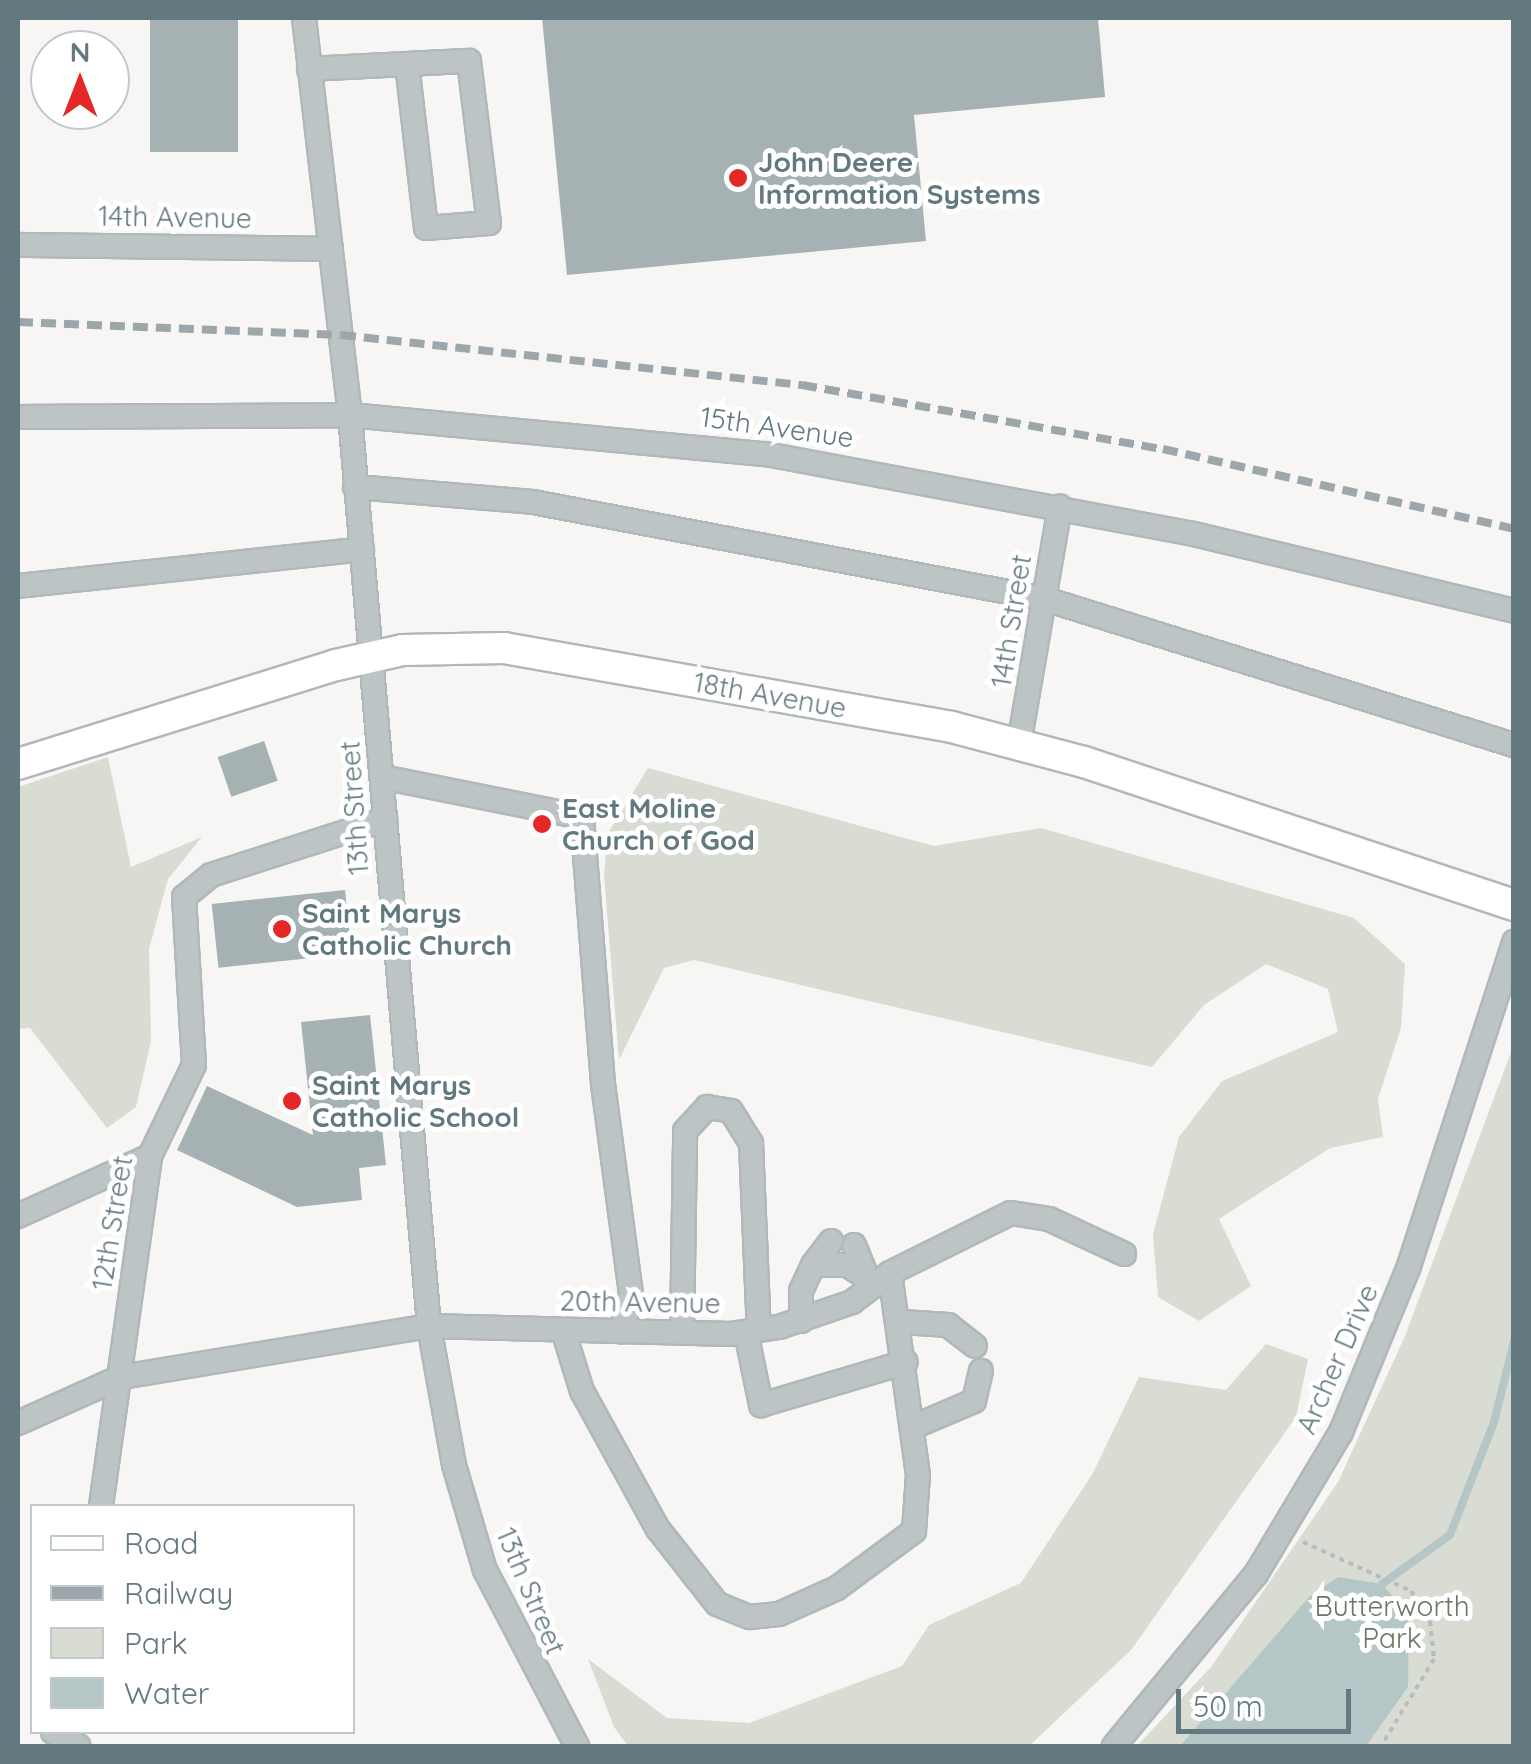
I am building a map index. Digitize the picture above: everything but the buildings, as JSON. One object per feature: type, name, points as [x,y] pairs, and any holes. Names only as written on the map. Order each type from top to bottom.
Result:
[{"type":"main road","name":"18th Avenue","points":[[18,764],[373,657],[504,648],[1019,744],[1514,905]]},
{"type":"street","name":"13th Street","points":[[304,18],[350,415],[429,1326],[454,1465],[485,1570],[577,1746]]},
{"type":"street","points":[[309,69],[469,61],[489,223],[426,228],[408,65]]},
{"type":"street","name":"14th Avenue","points":[[18,246],[331,249]]},
{"type":"street","name":"15th Avenue","points":[[18,417],[350,415],[766,454],[1060,507],[1514,610]]},
{"type":"street","points":[[355,486],[533,502],[1045,598],[1514,745]]},
{"type":"street","name":"14th Street","points":[[1019,744],[1060,507]]},
{"type":"street","points":[[18,586],[362,549]]},
{"type":"street","points":[[382,777],[582,817],[602,1084],[630,1295],[621,1332]]},
{"type":"street","name":"12th Street","points":[[100,1504],[150,1156],[194,1065],[184,897],[211,875],[385,818]]},
{"type":"street","name":"Archer Drive","points":[[1114,1746],[1182,1672],[1282,1533],[1372,1367],[1514,942]]},
{"type":"street","points":[[682,1333],[685,1131],[706,1107],[731,1111],[751,1143],[752,1331],[761,1405],[906,1362]]},
{"type":"street","points":[[18,1216],[150,1156]]},
{"type":"street","name":"20th Avenue","points":[[18,1423],[121,1377],[429,1326],[682,1333],[752,1331],[802,1321],[878,1277],[1011,1213],[1049,1219],[1124,1254]]},
{"type":"street","points":[[563,1330],[582,1391],[658,1529],[717,1604],[736,1614],[779,1614],[810,1602],[914,1532],[920,1506],[902,1322],[878,1277],[843,1243],[812,1265],[801,1290],[802,1321]]},
{"type":"street","points":[[812,1265],[830,1262],[878,1277]]},
{"type":"street","points":[[902,1322],[948,1325],[975,1346]]},
{"type":"street","points":[[913,1427],[974,1400],[980,1372]]},
{"type":"street","points":[[54,1734],[78,1746]]},
{"type":"path","points":[[1282,1533],[1393,1580],[1430,1620],[1434,1659],[1381,1746]]},
{"type":"green space","points":[[108,757],[131,867],[202,837],[168,879],[149,949],[151,1041],[136,1107],[107,1128],[30,1028],[18,1029],[18,787]]},
{"type":"green space","points":[[648,768],[934,846],[1041,828],[1354,918],[1405,964],[1401,1028],[1378,1099],[1383,1137],[1330,1148],[1219,1219],[1251,1286],[1199,1321],[1158,1297],[1153,1234],[1179,1137],[1222,1081],[1338,1032],[1328,989],[1266,964],[1204,1005],[1152,1067],[694,960],[664,968],[619,1060],[604,876],[608,833]]},
{"type":"green space","name":"Butterworth Park","points":[[1513,1047],[1513,1746],[1137,1746],[1211,1667],[1338,1482],[1405,1336]]},
{"type":"green space","points":[[1266,1344],[1308,1359],[1296,1417],[1131,1650],[1029,1746],[628,1746],[614,1727],[588,1659],[667,1718],[749,1723],[902,1666],[929,1625],[1021,1583],[1093,1473],[1139,1377],[1226,1390]]},
{"type":"water","points":[[1338,1577],[1382,1584],[1409,1615],[1408,1687],[1366,1746],[1180,1746],[1309,1597]]},
{"type":"waterway","points":[[1382,1584],[1450,1535],[1494,1422],[1514,1341]]},
{"type":"railway","points":[[18,322],[341,335],[802,385],[1163,449],[1514,529]]},
{"type":"place","name":"John Deere Information Systems","points":[[738,178]]},
{"type":"place","name":"East Moline Church of God","points":[[542,824]]},
{"type":"place","name":"Saint Marys Catholic Church","points":[[282,929]]},
{"type":"place","name":"Saint Marys Catholic School","points":[[292,1101]]}]
